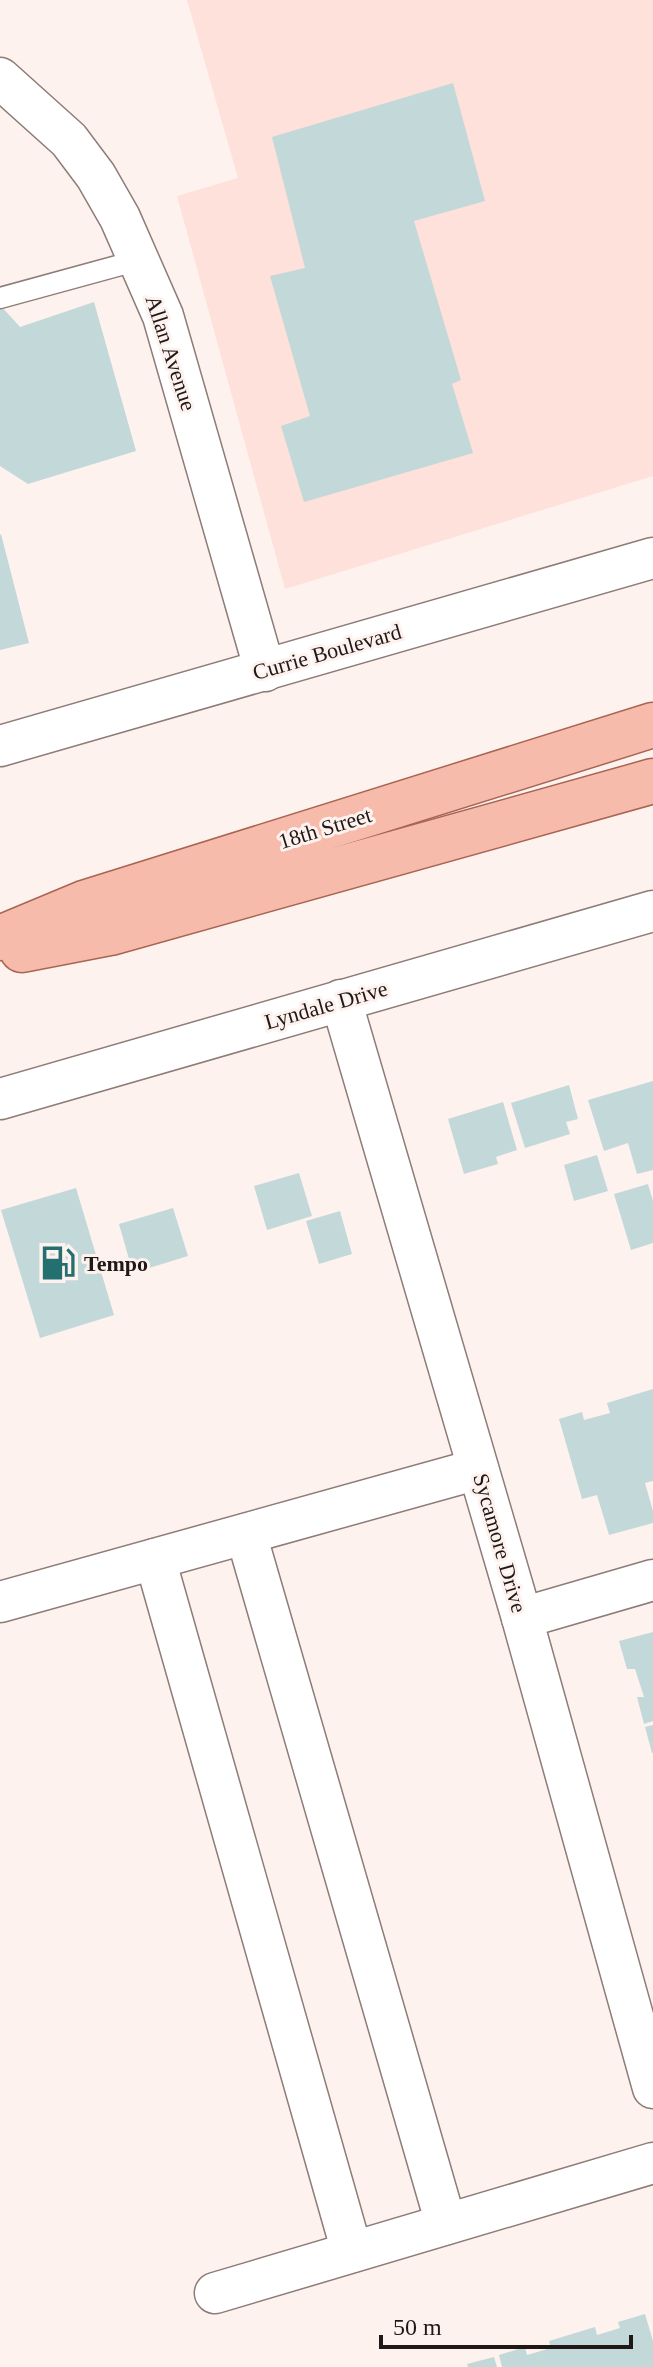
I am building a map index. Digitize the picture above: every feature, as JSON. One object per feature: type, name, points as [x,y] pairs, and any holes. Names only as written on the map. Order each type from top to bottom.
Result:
[{"type":"main road","name":"18th Street","points":[[0,938],[84,903],[653,725]]},
{"type":"main road","name":"18th Street","points":[[0,954],[110,933],[653,781]]},
{"type":"street","name":"Allan Avenue","points":[[0,78],[69,140],[96,176],[139,260],[163,316],[265,671]]},
{"type":"street","name":"Currie Boulevard","points":[[0,746],[653,558]]},
{"type":"street","name":"Lyndale Drive","points":[[0,1099],[653,911]]},
{"type":"street","name":"Sycamore Drive","points":[[341,1000],[522,1618],[653,2088]]},
{"type":"street","points":[[0,1602],[478,1469]]},
{"type":"street","points":[[246,1534],[446,2224]]},
{"type":"street","points":[[155,1559],[352,2252]]},
{"type":"street","points":[[522,1618],[653,1580]]},
{"type":"street","points":[[215,2293],[653,2163]]},
{"type":"lane","points":[[0,298],[139,260]]},
{"type":"shaded area","points":[[187,0],[653,0],[653,476],[285,589],[177,196],[238,178]]},
{"type":"building","points":[[453,83],[485,201],[414,221],[461,380],[452,384],[473,453],[304,502],[281,426],[310,416],[270,276],[305,268],[272,137]]},
{"type":"building","points":[[94,302],[136,451],[28,484],[0,466],[0,305],[20,327]]},
{"type":"building","points":[[0,535],[29,643],[0,650]]},
{"type":"building","points":[[653,1081],[653,1170],[637,1174],[628,1143],[604,1151],[588,1100]]},
{"type":"building","points":[[569,1085],[578,1119],[566,1122],[570,1134],[525,1148],[511,1103]]},
{"type":"building","points":[[503,1102],[517,1150],[496,1157],[498,1164],[464,1174],[448,1119]]},
{"type":"building","points":[[597,1155],[608,1191],[574,1201],[564,1165]]},
{"type":"building","points":[[299,1173],[312,1216],[267,1230],[254,1186]]},
{"type":"building","points":[[648,1184],[653,1201],[653,1243],[631,1250],[614,1194]]},
{"type":"building","name":"Tempo","points":[[76,1188],[114,1315],[40,1338],[1,1210]]},
{"type":"building","points":[[173,1208],[188,1256],[133,1273],[119,1224]]},
{"type":"building","points":[[340,1211],[352,1254],[319,1264],[306,1221]]},
{"type":"building","points":[[653,1389],[653,1481],[645,1483],[653,1523],[609,1535],[597,1495],[582,1499],[559,1419],[582,1412],[584,1420],[610,1413],[607,1403]]},
{"type":"building","points":[[653,1632],[653,1721],[644,1724],[637,1697],[644,1697],[635,1669],[627,1669],[619,1641]]},
{"type":"building","points":[[653,1725],[653,1753],[652,1753],[645,1727]]},
{"type":"building","points":[[645,2314],[653,2341],[653,2367],[502,2367],[499,2355],[525,2347],[527,2355],[551,2348],[549,2341],[595,2327],[597,2335],[620,2328],[618,2322]]},
{"type":"building","points":[[494,2357],[497,2367],[468,2367],[467,2364]]},
{"type":"place","name":"Tempo","points":[[58,1263]]}]
